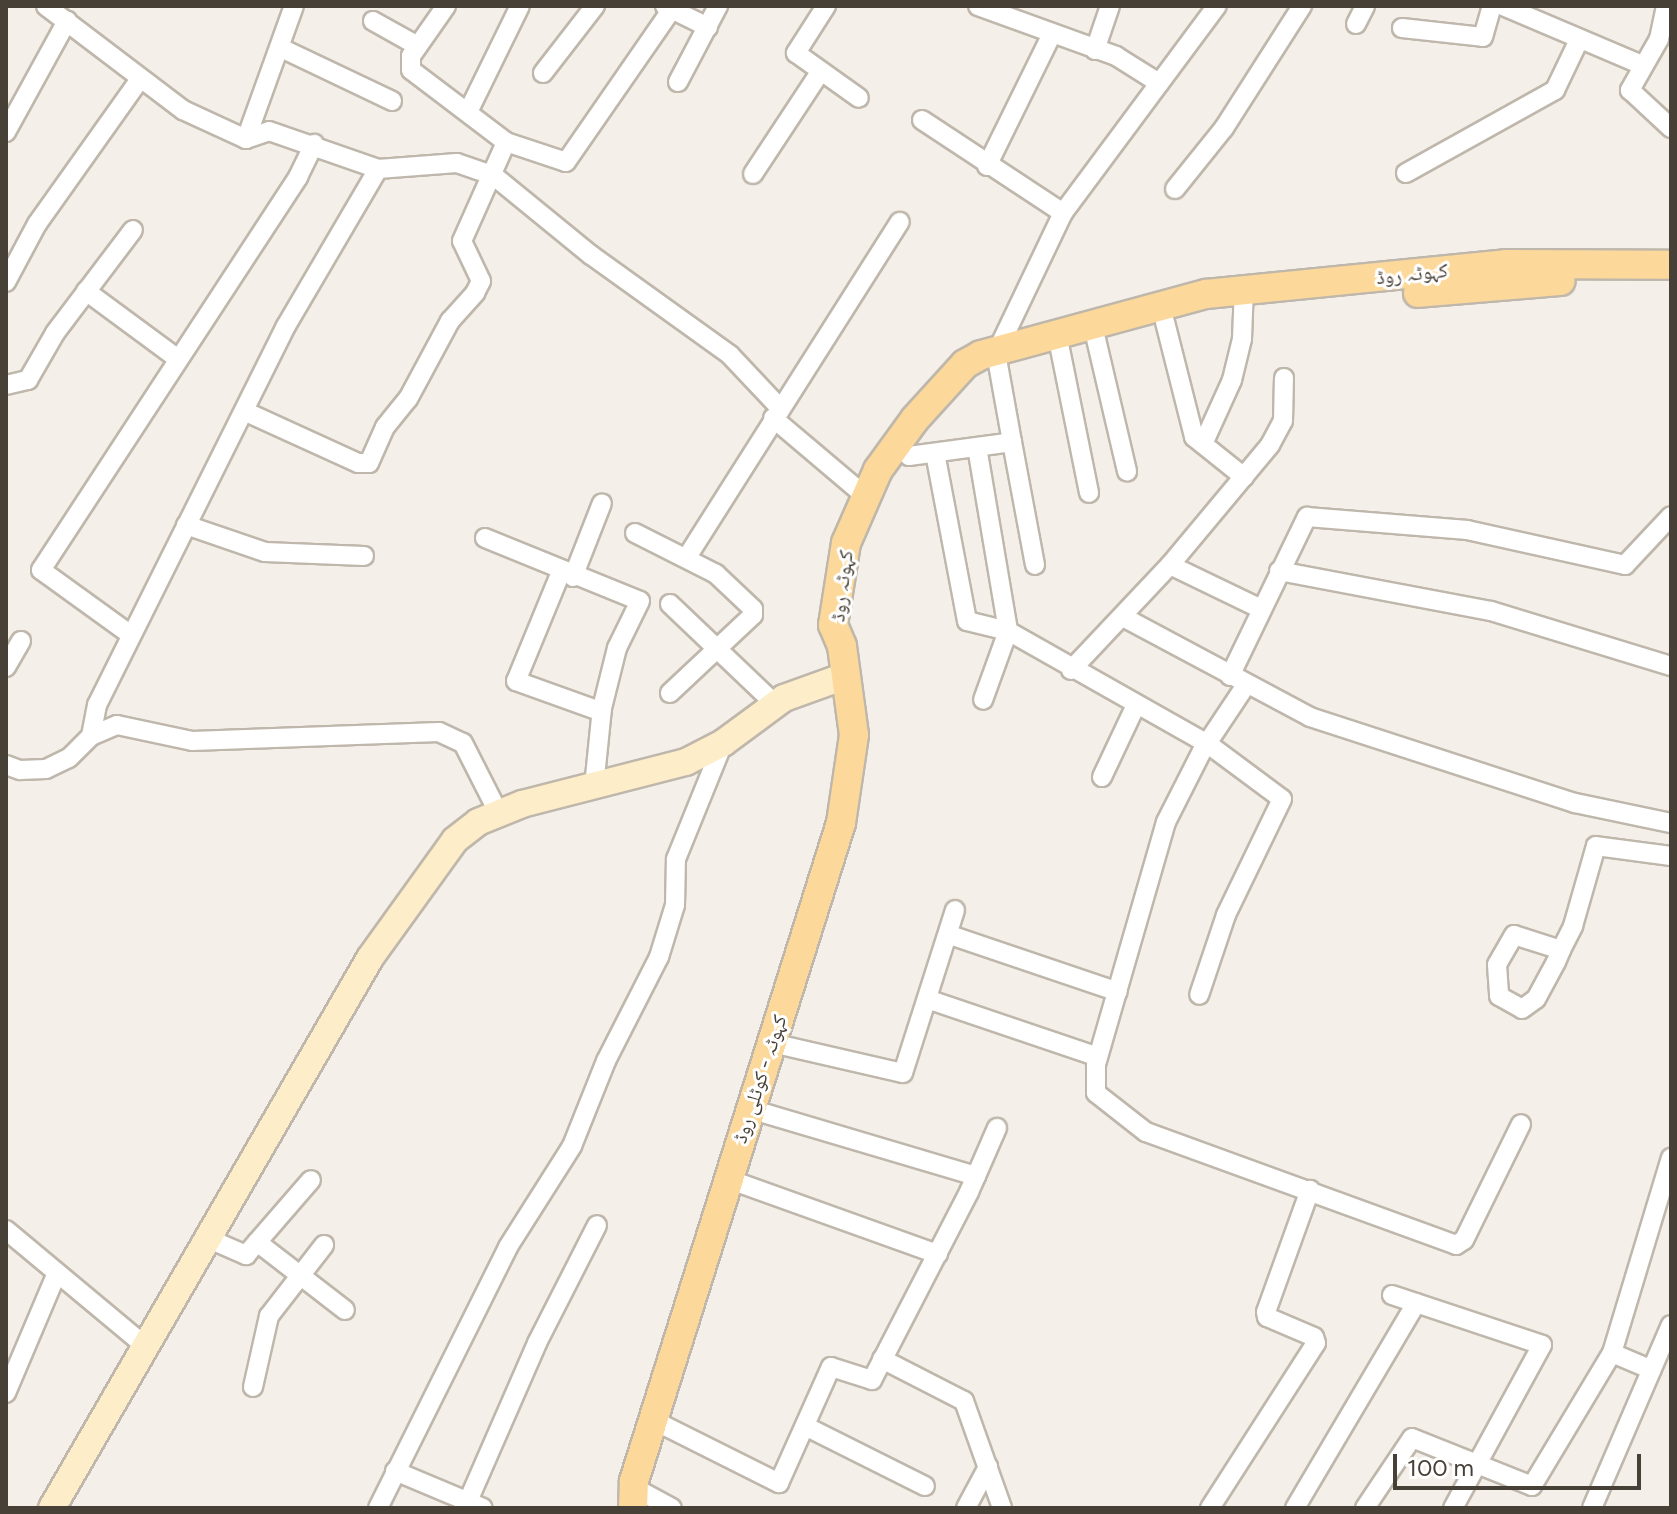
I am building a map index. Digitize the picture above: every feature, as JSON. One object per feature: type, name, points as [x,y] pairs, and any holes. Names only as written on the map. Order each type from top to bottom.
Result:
[{"type":"main road","name":"کہوٹہ روڈ","points":[[842,646],[833,625],[838,583],[864,495],[890,451],[953,376],[974,358],[998,356],[1245,297],[1506,264],[1671,265]]},
{"type":"main road","name":"کہوٹہ روڈ","points":[[1059,341],[1096,339],[1245,297],[1584,279],[1671,282]]},
{"type":"main road","name":"کہوٹہ روڈ","points":[[842,646],[869,535],[962,388],[998,356]]},
{"type":"main road","name":"کہوٹہ - کوٹلی روڈ","points":[[633,1498],[653,1420],[848,792],[854,735],[842,646]]},
{"type":"main road","points":[[52,1508],[370,958],[436,861],[455,840],[498,812],[667,769],[723,743],[775,704],[845,676]]},
{"type":"street","points":[[46,6],[183,110],[246,139],[269,131],[314,144],[378,169],[457,163],[494,176],[591,255],[730,355],[777,413],[864,495]]},
{"type":"street","points":[[246,139],[294,6]]},
{"type":"street","points":[[446,6],[408,63],[411,70],[506,142],[566,162],[668,8],[708,27]]},
{"type":"street","points":[[468,112],[520,6]]},
{"type":"street","points":[[543,73],[595,6]]},
{"type":"street","points":[[678,82],[718,6]]},
{"type":"street","points":[[826,6],[796,53],[859,98]]},
{"type":"street","points":[[978,6],[1095,50],[1159,83]]},
{"type":"street","points":[[1095,50],[1110,6]]},
{"type":"street","points":[[1035,565],[998,356],[1063,213],[1217,6]]},
{"type":"street","points":[[1175,189],[1224,128],[1302,6]]},
{"type":"street","points":[[1356,24],[1365,6]]},
{"type":"street","points":[[1402,28],[1483,37],[1492,6]]},
{"type":"street","points":[[1503,6],[1642,65]]},
{"type":"street","points":[[1666,6],[1659,39],[1630,90],[1671,128]]},
{"type":"street","points":[[6,132],[67,21]]},
{"type":"street","points":[[373,21],[418,46]]},
{"type":"street","points":[[987,166],[1051,36]]},
{"type":"street","points":[[1406,173],[1555,90],[1564,81],[1579,40]]},
{"type":"street","points":[[281,48],[392,101]]},
{"type":"street","points":[[753,174],[821,71]]},
{"type":"street","points":[[6,282],[37,224],[140,79]]},
{"type":"street","points":[[922,120],[987,166],[1063,213]]},
{"type":"street","points":[[244,411],[358,463],[369,463],[385,427],[408,399],[450,321],[481,281],[462,241],[494,176],[506,142]]},
{"type":"street","points":[[131,635],[41,570],[298,177],[314,144]]},
{"type":"street","points":[[91,736],[97,705],[186,525],[244,411],[378,169]]},
{"type":"street","points":[[687,557],[900,222]]},
{"type":"street","points":[[6,385],[28,380],[86,291],[133,230]]},
{"type":"street","points":[[86,291],[177,358]]},
{"type":"street","points":[[1203,444],[1232,380],[1245,297]]},
{"type":"street","points":[[1165,322],[1194,437],[1244,477]]},
{"type":"street","points":[[1096,339],[1127,471]]},
{"type":"street","points":[[1059,341],[1089,493]]},
{"type":"street","points":[[1071,670],[1170,565],[1244,477],[1283,421],[1284,378]]},
{"type":"street","points":[[1012,442],[922,454],[967,621],[1008,631],[1071,670],[1208,744],[1282,799],[1226,915],[1199,995]]},
{"type":"street","points":[[977,447],[1008,631],[983,700]]},
{"type":"street","points":[[602,503],[516,681],[602,712]]},
{"type":"street","points":[[1521,1124],[1461,1244],[1146,1132],[1096,1093],[1098,1057],[1163,831],[1238,681],[1261,609],[1301,523],[1314,514],[1467,530],[1625,565],[1671,516]]},
{"type":"street","points":[[186,525],[265,552],[364,556]]},
{"type":"street","points":[[635,533],[716,574],[753,609],[753,615],[670,693]]},
{"type":"street","points":[[485,538],[567,574],[640,601],[617,648],[602,712],[594,787]]},
{"type":"street","points":[[1170,565],[1261,609]]},
{"type":"street","points":[[1279,571],[1491,611],[1671,666]]},
{"type":"street","points":[[670,604],[775,704]]},
{"type":"street","points":[[1123,617],[1310,717],[1609,812],[1671,823]]},
{"type":"street","points":[[6,667],[21,641]]},
{"type":"street","points":[[1102,777],[1136,705]]},
{"type":"street","points":[[6,765],[46,769],[69,758],[91,736],[117,725],[192,741],[452,734],[463,743],[498,812]]},
{"type":"street","points":[[378,1508],[508,1247],[572,1146],[606,1061],[659,957],[675,905],[676,859],[723,743]]},
{"type":"street","points":[[1561,950],[1596,846],[1671,856]]},
{"type":"street","points":[[772,1043],[899,1076],[930,1000],[955,910]]},
{"type":"street","points":[[950,935],[1118,992]]},
{"type":"street","points":[[930,1000],[1098,1057]]},
{"type":"street","points":[[750,1109],[976,1176]]},
{"type":"street","points":[[653,1420],[779,1483],[831,1367],[872,1380],[938,1254],[997,1128]]},
{"type":"street","points":[[1365,1508],[1412,1438],[1532,1486],[1612,1353],[1671,1158]]},
{"type":"street","points":[[728,1179],[938,1254]]},
{"type":"street","points":[[207,1238],[246,1255],[311,1180]]},
{"type":"street","points":[[1210,1508],[1316,1343],[1314,1337],[1267,1317],[1266,1312],[1310,1190]]},
{"type":"street","points":[[395,1471],[472,1506],[537,1343],[597,1225]]},
{"type":"street","points":[[6,1230],[145,1346]]},
{"type":"street","points":[[257,1242],[345,1310]]},
{"type":"street","points":[[253,1387],[269,1316],[324,1245]]},
{"type":"street","points":[[6,1393],[57,1273]]},
{"type":"street","points":[[1392,1295],[1542,1345],[1480,1465],[1453,1508]]},
{"type":"street","points":[[1295,1508],[1416,1303]]},
{"type":"street","points":[[1592,1508],[1671,1325]]},
{"type":"street","points":[[1612,1353],[1652,1370]]},
{"type":"street","points":[[882,1359],[964,1401],[1002,1508]]},
{"type":"street","points":[[805,1426],[925,1486]]},
{"type":"street","points":[[966,1508],[988,1467]]},
{"type":"street","points":[[633,1498],[672,1508]]}]
